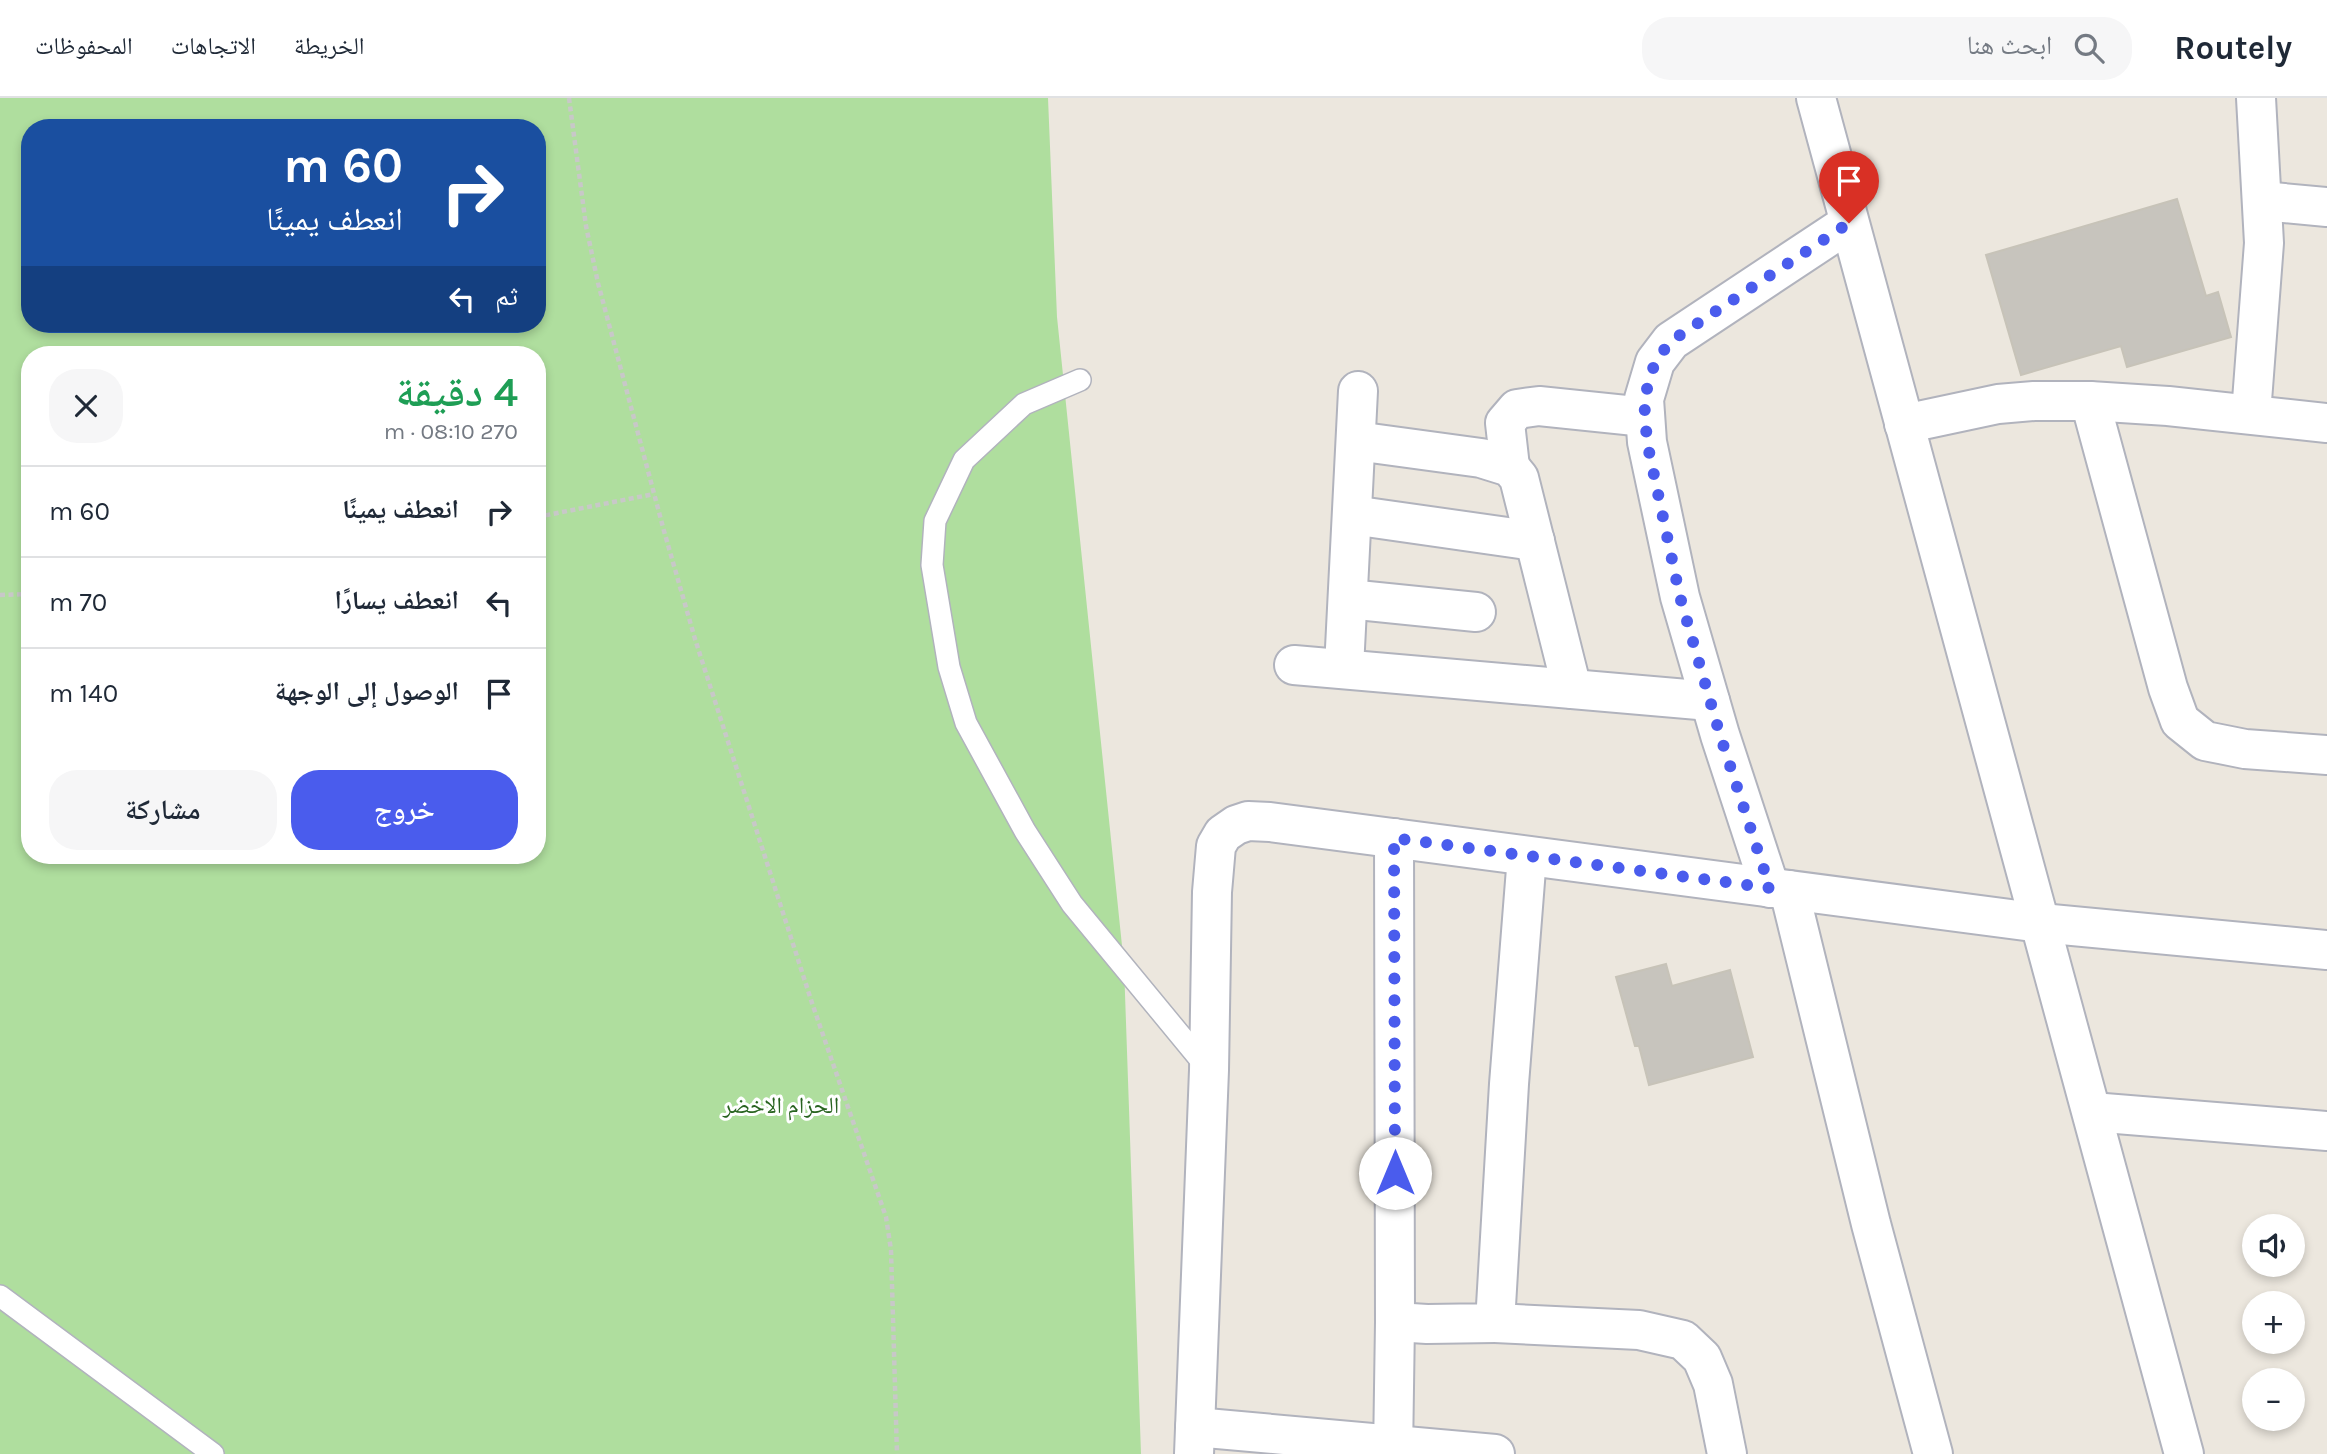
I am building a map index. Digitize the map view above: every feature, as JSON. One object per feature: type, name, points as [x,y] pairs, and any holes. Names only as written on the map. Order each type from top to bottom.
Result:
[{"type":"street","points":[[1816,98],[2185,1454]]},
{"type":"street","points":[[2251,414],[2264,243],[2256,98]]},
{"type":"street","points":[[2262,201],[2327,207]]},
{"type":"street","points":[[1849,223],[1671,341],[1655,362],[1644,399],[1645,417],[1647,442],[1680,597],[1710,701],[1780,889],[1933,1454]]},
{"type":"street","points":[[1344,668],[1358,391]]},
{"type":"street","points":[[1904,424],[1998,404],[2090,401],[2327,423]]},
{"type":"street","points":[[2090,401],[2168,688],[2180,721],[2205,741],[2245,748],[2327,755]]},
{"type":"street","points":[[1510,467],[1505,423],[1517,409],[1539,406],[1645,417]]},
{"type":"street","points":[[1356,441],[1481,458],[1510,467],[1520,478],[1572,689]]},
{"type":"street","points":[[1352,515],[1535,541]]},
{"type":"street","points":[[1348,599],[1476,612]]},
{"type":"street","points":[[1294,664],[1710,701]]},
{"type":"street","points":[[1495,1454],[1194,1440],[1209,1070],[1212,892],[1216,846],[1223,834],[1236,825],[1248,821],[1394,838],[2040,923],[2327,950]]},
{"type":"street","points":[[1393,1450],[1394,838]]},
{"type":"street","points":[[1495,1322],[1509,1084],[1528,856]]},
{"type":"street","points":[[2092,1112],[2327,1132]]},
{"type":"street","points":[[1395,1322],[1495,1322],[1639,1330],[1683,1340],[1702,1358],[1713,1384],[1727,1454]]},
{"type":"lane","points":[[1080,380],[1024,404],[964,460],[934,521],[932,565],[948,667],[966,723],[1025,831],[1065,894],[1209,1070]]},
{"type":"lane","points":[[0,1296],[214,1454]]},
{"type":"path","points":[[569,98],[586,226],[598,283],[654,494],[699,652],[812,1003],[886,1217],[891,1250],[897,1454]]},
{"type":"path","points":[[546,515],[654,494]]},
{"type":"path","points":[[0,595],[21,594]]},
{"type":"green space","name":"الحزام الاخضر","points":[[0,98],[1048,98],[1057,317],[1124,965],[1141,1454],[0,1454]]},
{"type":"building","points":[[2177,199],[2206,296],[2218,292],[2231,337],[2127,367],[2121,346],[2021,375],[1986,255]]},
{"type":"building","points":[[1666,964],[1672,986],[1730,970],[1753,1057],[1649,1085],[1616,977]]},
{"type":"route","points":[[1395,1173],[1394,838],[1770,888],[1720,735],[1680,597],[1647,442],[1644,399],[1655,362],[1671,341],[1849,223]]}]
